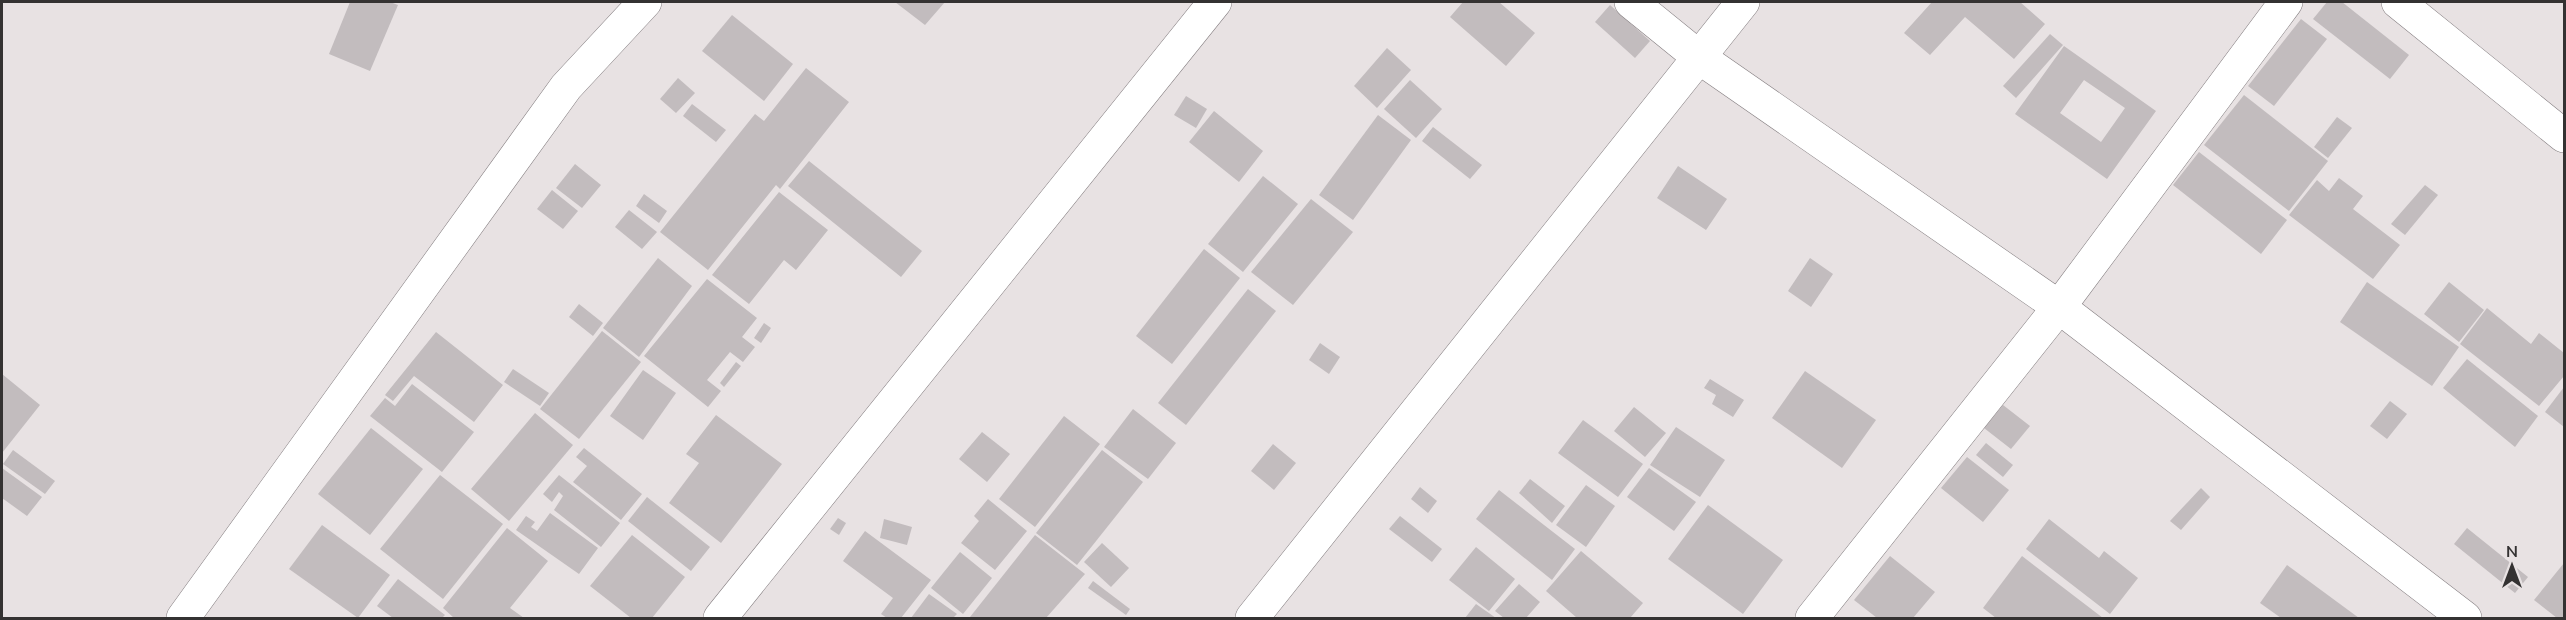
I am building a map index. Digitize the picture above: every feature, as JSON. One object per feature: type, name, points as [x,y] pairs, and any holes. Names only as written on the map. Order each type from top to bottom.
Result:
[{"type":"street","points":[[183,618],[566,87],[645,2]]},
{"type":"street","points":[[720,618],[1215,2]]},
{"type":"street","points":[[1631,2],[1700,58],[2059,307],[2465,618]]},
{"type":"street","points":[[1252,618],[1743,2]]},
{"type":"street","points":[[1812,618],[2059,307],[2286,2]]},
{"type":"street","points":[[2398,2],[2565,136]]},
{"type":"building","points":[[350,2],[390,2],[398,5],[370,71],[329,54]]},
{"type":"building","points":[[895,2],[945,2],[925,25]]},
{"type":"building","points":[[1463,2],[1499,2],[1535,33],[1506,66],[1450,17]]},
{"type":"building","points":[[1932,2],[2020,2],[2045,24],[2014,59],[1965,17],[1930,55],[1904,33]]},
{"type":"building","points":[[2327,2],[2342,2],[2409,55],[2390,79],[2313,19]]},
{"type":"building","points":[[1610,5],[1650,41],[1635,58],[1595,22]]},
{"type":"building","points":[[732,15],[793,64],[764,101],[702,51]]},
{"type":"building","points":[[2301,19],[2327,39],[2274,106],[2248,86]]},
{"type":"building","points":[[2050,34],[2063,45],[2016,98],[2003,86]]},
{"type":"building","points":[[2064,46],[2156,111],[2107,179],[2015,114]],"holes":[[[2084,80],[2125,108],[2101,142],[2060,113]]]},
{"type":"building","points":[[1387,48],[1411,70],[1377,108],[1354,86]]},
{"type":"building","points":[[806,68],[849,102],[780,189],[776,185],[708,270],[660,232],[755,114],[764,121]]},
{"type":"building","points":[[678,78],[695,93],[676,113],[660,99]]},
{"type":"building","points":[[1410,80],[1442,109],[1416,138],[1384,109]]},
{"type":"building","points":[[2244,95],[2328,161],[2289,211],[2204,145]]},
{"type":"building","points":[[1186,96],[1207,109],[1196,128],[1174,115]]},
{"type":"building","points":[[692,104],[726,130],[716,142],[683,116]]},
{"type":"building","points":[[1214,111],[1263,151],[1239,182],[1189,142]]},
{"type":"building","points":[[1378,115],[1411,140],[1353,220],[1319,195]]},
{"type":"building","points":[[2337,117],[2352,128],[2328,158],[2314,147]]},
{"type":"building","points":[[1433,127],[1482,165],[1470,179],[1422,141]]},
{"type":"building","points":[[2199,152],[2287,220],[2261,254],[2173,185]]},
{"type":"building","points":[[809,161],[922,251],[901,277],[788,186]]},
{"type":"building","points":[[575,164],[601,185],[582,208],[556,188]]},
{"type":"building","points":[[1678,166],[1727,199],[1706,230],[1657,198]]},
{"type":"building","points":[[1263,176],[1298,204],[1243,272],[1208,244]]},
{"type":"building","points":[[2339,178],[2363,196],[2353,209],[2400,245],[2373,279],[2289,215],[2317,180],[2329,191]]},
{"type":"building","points":[[2425,185],[2438,195],[2405,235],[2391,224]]},
{"type":"building","points":[[552,190],[578,211],[563,229],[537,209]]},
{"type":"building","points":[[779,192],[828,230],[796,270],[784,260],[749,304],[712,275]]},
{"type":"building","points":[[644,194],[667,211],[659,223],[636,206]]},
{"type":"building","points":[[1311,199],[1353,232],[1293,305],[1251,272]]},
{"type":"building","points":[[629,210],[657,232],[642,249],[615,227]]},
{"type":"building","points":[[1204,249],[1240,278],[1172,364],[1136,336]]},
{"type":"building","points":[[658,258],[692,286],[639,357],[603,328]]},
{"type":"building","points":[[1810,258],[1833,274],[1811,307],[1788,291]]},
{"type":"building","points":[[707,279],[757,318],[742,337],[755,347],[743,362],[730,352],[707,380],[721,391],[708,407],[644,356]]},
{"type":"building","points":[[2367,282],[2459,347],[2432,386],[2340,322]]},
{"type":"building","points":[[2449,282],[2484,310],[2459,342],[2424,314]]},
{"type":"building","points":[[1248,289],[1276,311],[1186,425],[1158,403]]},
{"type":"building","points":[[579,304],[603,323],[593,336],[569,317]]},
{"type":"building","points":[[2487,308],[2531,344],[2539,333],[2564,353],[2564,376],[2539,406],[2460,344]]},
{"type":"building","points":[[764,323],[771,328],[761,343],[754,338]]},
{"type":"building","points":[[602,331],[641,362],[579,439],[540,409]]},
{"type":"building","points":[[436,332],[503,385],[474,422],[414,376],[393,401],[385,395]]},
{"type":"building","points":[[1320,343],[1340,357],[1329,374],[1309,360]]},
{"type":"building","points":[[2467,359],[2538,416],[2515,447],[2443,388]]},
{"type":"building","points":[[736,362],[741,366],[724,387],[720,383]]},
{"type":"building","points":[[513,369],[549,393],[540,406],[504,382]]},
{"type":"building","points":[[643,370],[676,393],[643,440],[610,416]]},
{"type":"building","points":[[1805,371],[1876,420],[1842,468],[1772,418]]},
{"type":"building","points":[[2,374],[40,405],[2,453]]},
{"type":"building","points":[[1710,379],[1744,400],[1733,417],[1712,404],[1716,395],[1704,388]]},
{"type":"building","points":[[412,384],[474,432],[442,472],[370,416],[385,398],[395,406]]},
{"type":"building","points":[[2564,387],[2564,427],[2545,412]]},
{"type":"building","points":[[2390,401],[2407,414],[2387,439],[2370,426]]},
{"type":"building","points":[[2003,405],[2030,426],[2011,449],[1984,428]]},
{"type":"building","points":[[1634,407],[1666,433],[1645,457],[1614,431]]},
{"type":"building","points":[[1133,409],[1176,443],[1148,479],[1104,447]]},
{"type":"building","points":[[535,413],[573,445],[509,521],[471,489]]},
{"type":"building","points":[[716,415],[782,464],[721,543],[669,503],[699,463],[686,454]]},
{"type":"building","points":[[1064,416],[1100,444],[1035,527],[999,499]]},
{"type":"building","points":[[1583,420],[1643,464],[1618,497],[1558,453]]},
{"type":"building","points":[[1676,427],[1725,460],[1700,497],[1650,465]]},
{"type":"building","points":[[371,428],[423,469],[370,535],[318,494]]},
{"type":"building","points":[[982,432],[1010,454],[987,482],[959,459]]},
{"type":"building","points":[[1986,443],[2013,465],[2003,477],[1976,455]]},
{"type":"building","points":[[1273,444],[1296,463],[1274,490],[1251,471]]},
{"type":"building","points":[[584,448],[642,494],[621,520],[573,482],[587,466],[576,457]]},
{"type":"building","points":[[13,450],[55,481],[45,494],[3,464]]},
{"type":"building","points":[[1102,450],[1143,482],[1077,565],[1036,533]]},
{"type":"building","points":[[1967,457],[2009,490],[1983,522],[1941,488]]},
{"type":"building","points":[[2,468],[42,497],[27,516],[2,498]]},
{"type":"building","points":[[1649,468],[1696,502],[1674,531],[1627,497]]},
{"type":"building","points":[[440,475],[503,524],[443,599],[380,549]]},
{"type":"building","points":[[559,475],[620,523],[601,547],[554,510],[563,496],[559,492],[552,502],[543,494]]},
{"type":"building","points":[[1530,479],[1565,506],[1552,523],[1519,493]]},
{"type":"building","points":[[1586,485],[1615,506],[1586,547],[1556,525]]},
{"type":"building","points":[[1420,487],[1437,501],[1428,513],[1411,499]]},
{"type":"building","points":[[2201,488],[2210,497],[2181,530],[2170,521]]},
{"type":"building","points":[[1499,490],[1575,549],[1552,580],[1476,519]]},
{"type":"building","points":[[647,497],[710,547],[691,571],[628,521]]},
{"type":"building","points":[[988,499],[1027,531],[995,570],[961,543],[979,521],[974,516]]},
{"type":"building","points":[[1708,505],[1783,560],[1743,614],[1668,559]]},
{"type":"building","points":[[550,513],[598,548],[579,574],[516,530],[526,516],[535,522],[531,527],[537,531]]},
{"type":"building","points":[[1400,516],[1442,549],[1432,562],[1389,529]]},
{"type":"building","points":[[838,518],[846,523],[839,535],[830,529]]},
{"type":"building","points":[[884,519],[912,527],[907,545],[880,538]]},
{"type":"building","points":[[2049,519],[2099,558],[2104,551],[2138,578],[2110,614],[2026,549]]},
{"type":"building","points":[[322,525],[390,575],[358,618],[289,569]]},
{"type":"building","points":[[507,528],[548,561],[510,608],[524,618],[454,618],[443,608]]},
{"type":"building","points":[[2467,528],[2528,577],[2515,593],[2454,544]]},
{"type":"building","points":[[865,531],[931,580],[901,618],[887,618],[881,614],[893,598],[843,561]]},
{"type":"building","points":[[632,535],[685,577],[652,618],[631,618],[590,586]]},
{"type":"building","points":[[1035,535],[1085,574],[1046,618],[970,617]]},
{"type":"building","points":[[1102,543],[1129,568],[1111,587],[1084,562]]},
{"type":"building","points":[[1476,547],[1515,579],[1489,611],[1449,580]]},
{"type":"building","points":[[1581,551],[1643,603],[1630,618],[1577,618],[1546,591]]},
{"type":"building","points":[[960,552],[992,578],[963,614],[931,588]]},
{"type":"building","points":[[1890,556],[1935,592],[1913,618],[1877,618],[1854,600]]},
{"type":"building","points":[[2022,556],[2103,618],[1996,618],[1983,608]]},
{"type":"building","points":[[2564,563],[2564,618],[2557,618],[2534,600]]},
{"type":"building","points":[[2287,565],[2359,618],[2281,618],[2260,603]]},
{"type":"building","points":[[398,579],[445,615],[442,618],[393,618],[377,606]]},
{"type":"building","points":[[1093,581],[1130,609],[1126,615],[1088,588]]},
{"type":"building","points":[[1519,584],[1540,602],[1526,618],[1504,618],[1495,611]]},
{"type":"building","points":[[929,594],[957,614],[953,618],[911,618]]},
{"type":"building","points":[[1476,604],[1496,618],[1465,618]]}]
